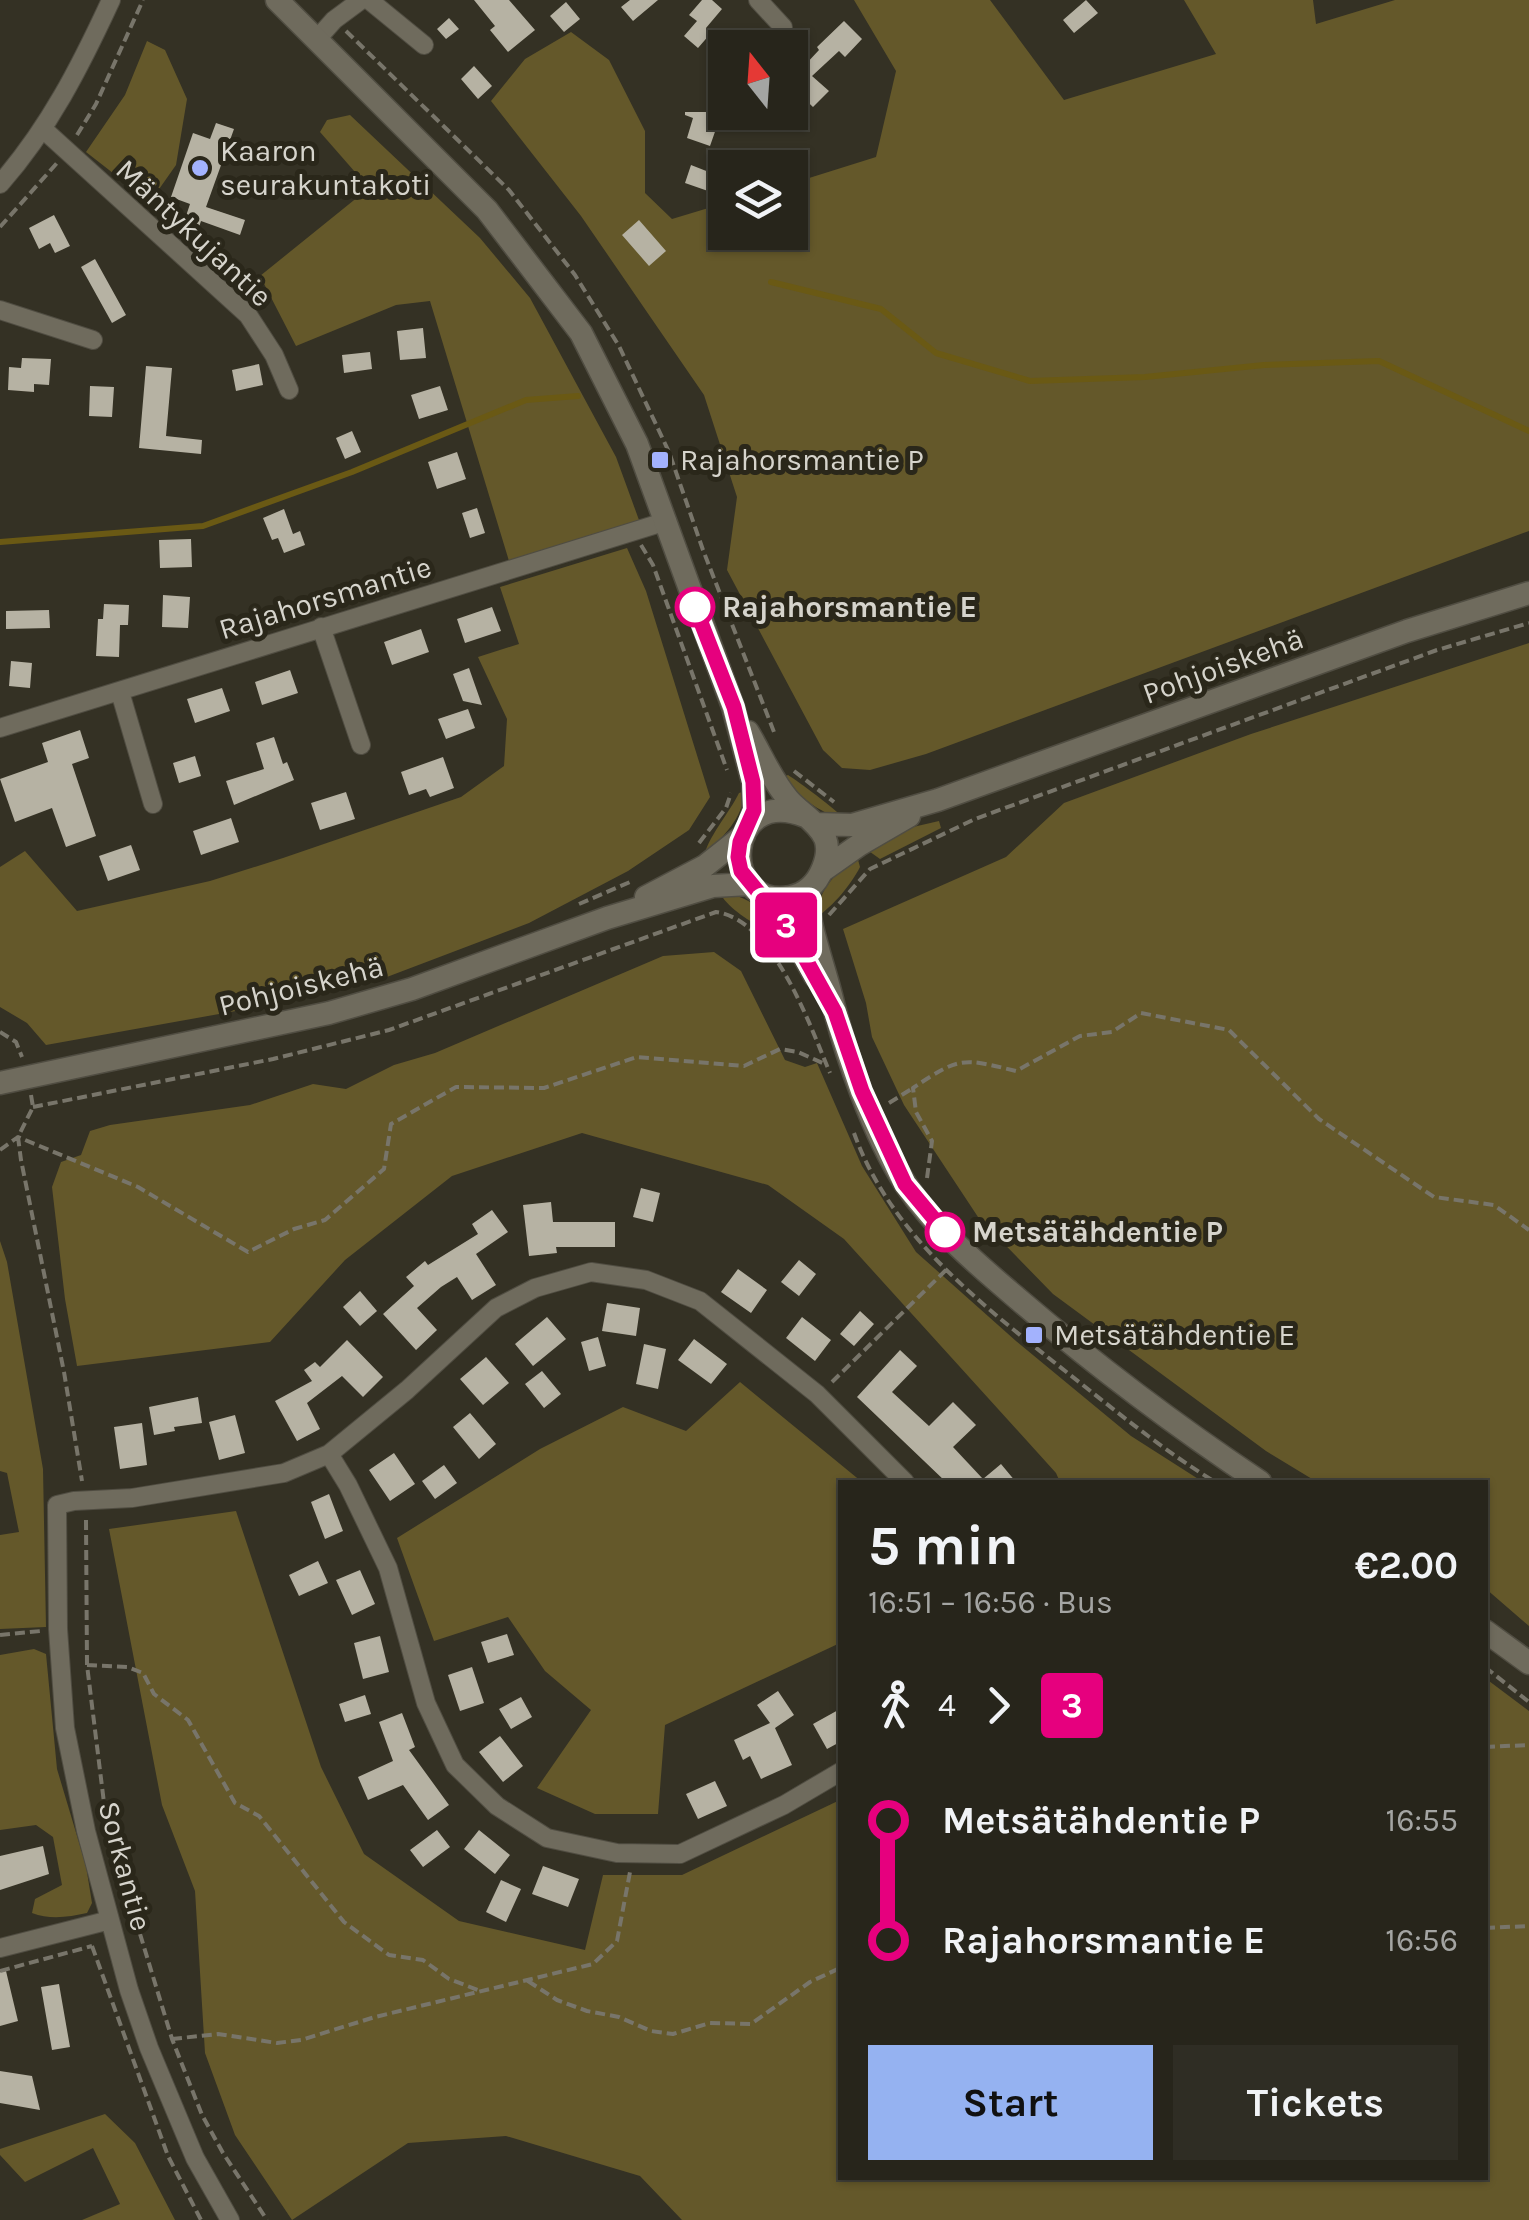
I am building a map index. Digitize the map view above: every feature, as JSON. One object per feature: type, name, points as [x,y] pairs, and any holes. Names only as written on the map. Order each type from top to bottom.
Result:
[{"type":"main road","points":[[277,0],[486,210],[580,333],[613,392],[667,521],[711,653],[734,707],[780,789],[826,840],[828,856],[816,884],[793,897],[756,890]]},
{"type":"main road","name":"Pohjoiskehä","points":[[810,820],[852,825],[938,800],[1425,625],[1529,592]]},
{"type":"main road","points":[[734,707],[755,798],[738,857],[756,890],[800,928],[872,1113],[905,1184],[923,1208],[994,1279],[1070,1344],[1184,1431],[1257,1480]]},
{"type":"main road","name":"Pohjoiskehä","points":[[822,872],[859,845],[938,800]]},
{"type":"main road","points":[[746,831],[759,815],[772,810],[792,810],[810,820]]},
{"type":"main road","name":"Pohjoiskehä","points":[[607,918],[705,866],[746,831]]},
{"type":"main road","name":"Pohjoiskehä","points":[[0,1083],[328,1012],[412,989],[607,918],[713,886],[756,890]]},
{"type":"main road","points":[[800,928],[806,891]]},
{"type":"main road","points":[[1488,1633],[1529,1662]]},
{"type":"street","points":[[0,184],[43,129],[84,59],[110,0]]},
{"type":"street","points":[[318,38],[334,20],[365,0],[424,45]]},
{"type":"street","points":[[758,0],[783,27]]},
{"type":"street","name":"Mäntykujantie","points":[[43,129],[248,315],[274,355],[289,390]]},
{"type":"street","points":[[0,310],[93,340]]},
{"type":"street","name":"Rajahorsmantie","points":[[0,728],[667,521]]},
{"type":"street","points":[[321,628],[361,745]]},
{"type":"street","points":[[120,692],[153,804]]},
{"type":"street","points":[[85,1500],[132,1498],[284,1472],[329,1454],[407,1390],[496,1308],[535,1288],[591,1272],[646,1280],[700,1301],[817,1394],[904,1480]]},
{"type":"street","points":[[329,1454],[388,1568],[426,1704],[455,1765],[498,1806],[547,1838],[617,1854],[680,1854],[784,1805],[838,1773]]},
{"type":"street","name":"Sorkantie","points":[[85,1500],[57,1505],[58,1630],[66,1728],[78,1798],[115,1940],[149,2048],[195,2158],[230,2220]]},
{"type":"street","points":[[0,1948],[110,1920]]},
{"type":"path","points":[[0,226],[66,152],[96,104],[143,0]]},
{"type":"path","points":[[633,533],[654,564],[729,777]]},
{"type":"path","points":[[759,939],[828,916],[870,869],[972,820],[1420,656],[1529,623]]},
{"type":"path","points":[[695,848],[726,808],[732,790]]},
{"type":"path","points":[[572,907],[642,876]]},
{"type":"path","points":[[33,1107],[273,1059],[389,1030],[716,912],[738,920],[759,939],[796,994],[834,1081]]},
{"type":"path","points":[[872,1113],[940,1070],[968,1059],[1016,1071],[1080,1036],[1112,1032],[1141,1013],[1193,1022],[1230,1030],[1319,1119],[1434,1197],[1494,1206],[1529,1230]]},
{"type":"path","points":[[0,1032],[16,1042],[33,1107],[18,1137],[0,1150]]},
{"type":"path","points":[[18,1137],[138,1187],[248,1252],[294,1229],[326,1220],[384,1169],[391,1124],[456,1087],[544,1088],[637,1057],[744,1066],[780,1049],[826,1064]]},
{"type":"path","points":[[913,1088],[916,1112],[932,1141],[923,1208]]},
{"type":"path","points":[[852,1129],[885,1197],[946,1270],[1166,1452],[1213,1480]]},
{"type":"path","points":[[18,1137],[80,1455],[85,1500],[87,1665],[105,1811],[172,2039],[202,2115],[268,2220]]},
{"type":"path","points":[[817,1394],[946,1270]]},
{"type":"path","points":[[87,1665],[127,1667],[142,1673],[154,1694],[188,1720],[236,1802],[258,1816],[344,1922],[389,1955],[424,1960],[449,1979],[482,1991]]},
{"type":"path","points":[[1488,1669],[1529,1702]]},
{"type":"path","points":[[1488,1747],[1529,1745]]},
{"type":"path","points":[[149,2048],[172,2039],[218,2034],[277,2043],[300,2040],[375,2017],[593,1964],[617,1941],[633,1853]]},
{"type":"path","points":[[1488,1928],[1529,1926]]},
{"type":"path","points":[[0,1971],[141,1932]]},
{"type":"path","points":[[528,1980],[558,2000],[619,2016],[651,2031],[673,2034],[710,2023],[752,2024],[810,1982],[838,1969]]},
{"type":"shaded area","points":[[854,0],[990,0],[1064,100],[1216,54],[1184,0],[1313,0],[1316,24],[1395,0],[1529,0],[1529,531],[926,754],[870,770],[842,768],[823,750],[727,570],[737,497],[704,395],[581,216],[491,101],[525,59],[571,32],[609,60],[645,131],[645,193],[672,219],[708,208],[708,250],[808,250],[808,178],[876,157],[896,71]]},
{"type":"shaded area","points":[[147,41],[165,50],[187,99],[176,165],[150,202],[86,152],[125,95]]},
{"type":"shaded area","points":[[350,115],[480,238],[530,298],[616,457],[639,520],[509,561],[430,301],[396,305],[296,346],[260,276],[369,188],[320,132],[327,120]]},
{"type":"shaded area","points":[[627,548],[646,591],[710,797],[689,830],[628,871],[529,923],[379,980],[247,1009],[46,1045],[27,1023],[0,1007],[0,867],[25,851],[77,911],[210,881],[461,797],[504,766],[507,719],[478,657],[519,644],[500,587]]},
{"type":"shaded area","points":[[1529,643],[1529,1626],[1488,1591],[1488,1480],[1314,1480],[1266,1451],[1053,1294],[978,1217],[904,1105],[872,1037],[866,1003],[843,929],[1006,857],[1064,803],[1251,734]]},
{"type":"shaded area","points":[[788,775],[843,818],[810,803],[783,777]]},
{"type":"shaded area","points":[[745,791],[736,819],[705,855],[739,793]]},
{"type":"shaded area","points":[[939,821],[941,828],[880,859],[866,849],[900,830]]},
{"type":"shaded area","points":[[857,856],[860,867],[852,881],[817,917],[820,899],[830,882]]},
{"type":"shaded area","points":[[720,893],[753,904],[779,930],[745,918]]},
{"type":"shaded area","points":[[714,952],[741,971],[785,1060],[805,1067],[817,1063],[862,1166],[916,1252],[1131,1436],[1200,1480],[1059,1480],[844,1239],[768,1185],[582,1133],[452,1176],[345,1260],[270,1342],[77,1366],[52,1187],[61,1162],[81,1155],[90,1131],[250,1105],[313,1084],[346,1089],[394,1065],[435,1053],[663,956]]},
{"type":"shaded area","points":[[0,1241],[43,1469],[46,1627],[0,1629],[0,1535],[19,1532],[7,1473],[0,1471]]},
{"type":"shaded area","points":[[740,1382],[860,1480],[838,1480],[838,1644],[665,1725],[658,1814],[595,1814],[537,1788],[591,1710],[545,1671],[508,1617],[434,1641],[397,1538],[540,1449],[623,1407],[686,1431]]},
{"type":"shaded area","points":[[236,1511],[321,1767],[364,1854],[459,1921],[585,1950],[603,1875],[682,1875],[838,1801],[838,2180],[1488,2180],[1488,1680],[1529,1711],[1529,2220],[682,2220],[640,2176],[506,2136],[408,2143],[292,2220],[235,2135],[205,2053],[195,1891],[162,1805],[109,1529]]},
{"type":"shaded area","points":[[34,1649],[46,1654],[57,1769],[86,1866],[92,1903],[87,1913],[66,1917],[32,1913],[35,1899],[62,1885],[53,1837],[36,1825],[0,1830],[0,1655]]},
{"type":"shaded area","points":[[105,2114],[135,2143],[175,2220],[82,2220],[120,2204],[93,2148],[25,2182],[0,2155],[0,2149]]},
{"type":"building","points":[[474,0],[509,0],[535,30],[508,52],[490,30],[495,26]]},
{"type":"building","points":[[630,0],[658,0],[633,21],[621,7]]},
{"type":"building","points":[[702,0],[712,0],[722,9],[706,28],[708,36],[698,48],[684,36],[697,21],[689,15]]},
{"type":"building","points":[[1086,0],[1098,13],[1074,33],[1063,20]]},
{"type":"building","points":[[566,2],[580,19],[564,32],[550,16]]},
{"type":"building","points":[[449,18],[459,29],[446,39],[437,29]]},
{"type":"building","points":[[844,21],[862,39],[845,57],[839,51],[812,76],[829,91],[813,107],[808,102],[808,62],[819,50],[817,47]]},
{"type":"building","points":[[474,66],[492,86],[478,99],[461,79]]},
{"type":"building","points":[[708,106],[708,130],[716,130],[710,146],[687,138],[693,118],[685,112],[706,112]]},
{"type":"building","name":"Kaaron seurakuntakoti","points":[[216,123],[234,129],[206,207],[245,220],[240,235],[201,221],[199,227],[184,222],[190,204],[171,197],[193,133],[210,139]]},
{"type":"building","points":[[691,165],[708,172],[708,191],[685,183]]},
{"type":"building","points":[[54,215],[70,246],[55,253],[50,243],[39,249],[29,228]]},
{"type":"building","points":[[639,220],[666,251],[649,266],[622,235]]},
{"type":"building","points":[[95,259],[126,315],[112,323],[81,267]]},
{"type":"building","points":[[423,328],[426,358],[400,360],[397,331]]},
{"type":"building","points":[[370,352],[372,369],[344,373],[342,355]]},
{"type":"building","points":[[22,358],[51,359],[49,385],[34,384],[34,392],[8,390],[9,367],[21,368]]},
{"type":"building","points":[[259,364],[263,385],[236,391],[232,370]]},
{"type":"building","points":[[146,366],[172,368],[166,436],[202,440],[201,454],[139,448]]},
{"type":"building","points":[[90,386],[114,387],[112,417],[89,416]]},
{"type":"building","points":[[440,386],[448,410],[419,419],[411,395]]},
{"type":"building","points":[[352,431],[361,452],[345,459],[336,438]]},
{"type":"building","points":[[457,452],[466,479],[437,489],[428,462]]},
{"type":"building","points":[[477,508],[485,533],[470,538],[462,513]]},
{"type":"building","points":[[284,509],[293,534],[300,531],[305,545],[284,553],[278,538],[272,540],[263,518]]},
{"type":"building","points":[[191,539],[192,567],[160,568],[159,540]]},
{"type":"building","points":[[163,595],[190,597],[188,628],[162,627]]},
{"type":"building","points":[[104,604],[129,605],[128,625],[120,625],[119,657],[96,656],[98,619],[103,619]]},
{"type":"building","points":[[492,607],[501,631],[465,643],[457,619]]},
{"type":"building","points":[[49,610],[50,628],[6,629],[6,611]]},
{"type":"building","points":[[421,629],[429,652],[392,665],[384,642]]},
{"type":"building","points":[[11,661],[32,663],[30,688],[9,686]]},
{"type":"building","points":[[469,668],[482,705],[463,701],[453,674]]},
{"type":"building","points":[[290,670],[298,693],[262,705],[255,682]]},
{"type":"building","points":[[222,688],[230,711],[195,723],[187,699]]},
{"type":"building","points":[[468,709],[475,728],[446,739],[438,719]]},
{"type":"building","points":[[80,730],[89,758],[72,764],[96,836],[66,847],[52,808],[15,822],[0,779],[48,762],[42,743]]},
{"type":"building","points":[[274,737],[283,764],[287,762],[294,780],[234,805],[226,781],[264,769],[256,743]]},
{"type":"building","points":[[195,756],[201,776],[179,783],[173,763]]},
{"type":"building","points":[[443,757],[454,788],[430,797],[426,789],[409,795],[401,772]]},
{"type":"building","points":[[346,792],[355,819],[320,830],[311,803]]},
{"type":"building","points":[[231,818],[239,842],[201,855],[193,831]]},
{"type":"building","points":[[131,845],[140,870],[108,881],[99,856]]},
{"type":"building","points":[[641,1188],[660,1193],[653,1222],[633,1217]]},
{"type":"building","points":[[551,1202],[553,1222],[615,1222],[615,1247],[556,1247],[557,1253],[529,1256],[523,1205]]},
{"type":"building","points":[[492,1210],[508,1232],[476,1254],[496,1285],[472,1300],[457,1277],[441,1287],[417,1308],[437,1330],[416,1350],[383,1314],[414,1286],[406,1277],[425,1261],[428,1265],[478,1234],[472,1224]]},
{"type":"building","points":[[799,1260],[816,1274],[799,1296],[781,1282]]},
{"type":"building","points":[[738,1269],[767,1290],[751,1313],[721,1292]]},
{"type":"building","points":[[360,1291],[377,1311],[360,1326],[343,1307]]},
{"type":"building","points":[[607,1303],[640,1308],[636,1336],[602,1331]]},
{"type":"building","points":[[860,1311],[874,1324],[854,1346],[840,1334]]},
{"type":"building","points":[[547,1317],[566,1339],[533,1366],[515,1344]]},
{"type":"building","points":[[802,1317],[831,1340],[815,1361],[786,1338]]},
{"type":"building","points":[[598,1337],[606,1366],[589,1371],[581,1342]]},
{"type":"building","points":[[694,1339],[727,1364],[711,1384],[678,1360]]},
{"type":"building","points":[[347,1340],[383,1377],[363,1397],[342,1376],[307,1403],[320,1429],[297,1441],[275,1401],[312,1381],[304,1370],[315,1362],[320,1367]]},
{"type":"building","points":[[644,1344],[666,1349],[658,1389],[636,1384]]},
{"type":"building","points":[[900,1350],[917,1366],[892,1392],[929,1426],[953,1402],[976,1425],[953,1447],[983,1479],[1001,1464],[1014,1480],[944,1480],[857,1397]]},
{"type":"building","points":[[486,1357],[509,1383],[483,1405],[460,1379]]},
{"type":"building","points":[[542,1371],[561,1394],[544,1408],[525,1384]]},
{"type":"building","points":[[198,1397],[202,1423],[154,1435],[149,1407]]},
{"type":"building","points":[[470,1413],[496,1444],[479,1459],[453,1427]]},
{"type":"building","points":[[235,1415],[245,1453],[219,1460],[209,1422]]},
{"type":"building","points":[[142,1423],[147,1465],[120,1469],[114,1427]]},
{"type":"building","points":[[394,1453],[415,1484],[390,1501],[369,1470]]},
{"type":"building","points":[[444,1465],[457,1483],[435,1499],[422,1481]]},
{"type":"building","points":[[329,1494],[343,1531],[325,1539],[311,1502]]},
{"type":"building","points":[[318,1561],[328,1583],[299,1596],[289,1575]]},
{"type":"building","points":[[360,1570],[375,1604],[352,1615],[336,1580]]},
{"type":"building","points":[[507,1634],[514,1655],[488,1663],[481,1642]]},
{"type":"building","points":[[380,1636],[389,1672],[363,1679],[354,1643]]},
{"type":"building","points":[[472,1667],[484,1703],[460,1711],[448,1675]]},
{"type":"building","points":[[778,1691],[794,1715],[775,1728],[792,1765],[761,1779],[750,1756],[743,1760],[734,1740],[770,1723],[757,1705]]},
{"type":"building","points":[[365,1695],[371,1714],[345,1722],[339,1704]]},
{"type":"building","points":[[521,1697],[532,1717],[511,1729],[499,1709]]},
{"type":"building","points":[[838,1710],[838,1743],[827,1749],[813,1724]]},
{"type":"building","points":[[402,1713],[415,1747],[409,1750],[449,1805],[428,1820],[403,1785],[368,1800],[358,1777],[393,1761],[379,1722]]},
{"type":"building","points":[[500,1736],[523,1766],[503,1782],[479,1752]]},
{"type":"building","points":[[715,1781],[727,1806],[698,1819],[686,1794]]},
{"type":"building","points":[[437,1830],[450,1847],[423,1867],[410,1850]]},
{"type":"building","points":[[479,1830],[510,1855],[495,1874],[464,1849]]},
{"type":"building","points":[[43,1846],[49,1874],[0,1890],[0,1856]]},
{"type":"building","points":[[543,1866],[579,1879],[568,1907],[532,1894]]},
{"type":"building","points":[[501,1880],[521,1889],[506,1922],[486,1912]]},
{"type":"building","points":[[6,1971],[18,2021],[0,2026],[0,1972]]},
{"type":"building","points":[[59,1984],[70,2047],[52,2050],[41,1987]]},
{"type":"building","points":[[0,2071],[32,2076],[40,2110],[0,2103]]},
{"type":"waterway","points":[[771,282],[881,309],[936,353],[1030,381],[1379,361],[1529,431]]},
{"type":"waterway","points":[[0,542],[203,526],[352,472],[526,400],[578,396]]},
{"type":"bus line","name":"3","points":[[695,607],[734,707],[753,782],[754,810],[740,842],[741,871],[790,931],[835,1012],[862,1091],[905,1184],[945,1232]]},
{"type":"place","name":"Kaaron seurakuntakoti","points":[[200,168]]},
{"type":"place","name":"Rajahorsmantie P","points":[[660,460]]},
{"type":"place","name":"Rajahorsmantie E","points":[[695,607]]},
{"type":"place","name":"Metsätähdentie P","points":[[945,1232]]},
{"type":"place","name":"Metsätähdentie E","points":[[1034,1335]]}]
